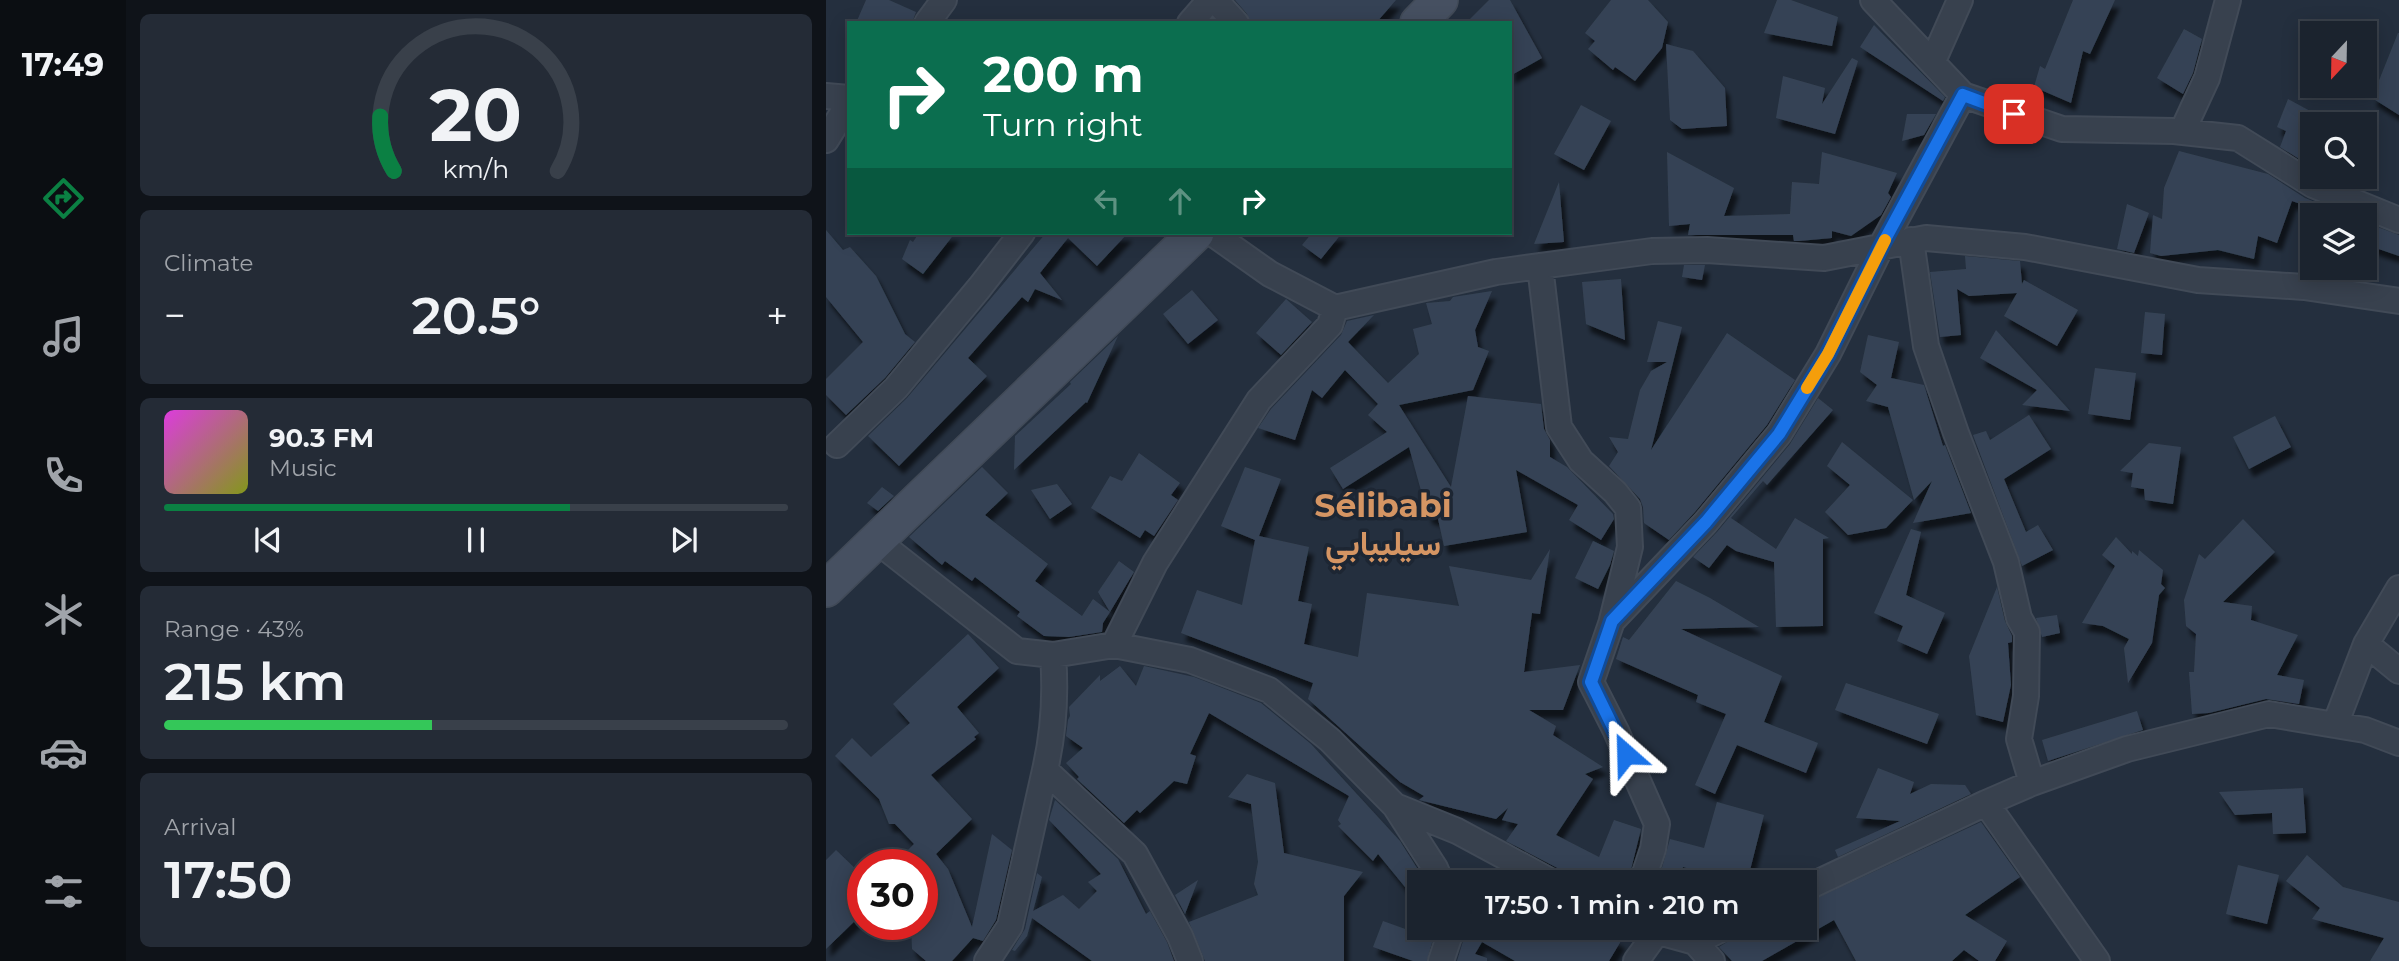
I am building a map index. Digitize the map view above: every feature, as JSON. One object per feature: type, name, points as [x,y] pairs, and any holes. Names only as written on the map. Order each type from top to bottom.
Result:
[{"type":"street","points":[[928,21],[944,0]]},
{"type":"street","points":[[1192,21],[1212,0],[1234,21]]},
{"type":"street","points":[[1420,21],[1440,0]]},
{"type":"street","points":[[1873,0],[1963,95],[2062,129],[2182,132],[2238,138],[2313,185],[2399,220]]},
{"type":"street","points":[[1933,61],[1960,0]]},
{"type":"street","points":[[2182,132],[2207,79],[2228,0]]},
{"type":"street","points":[[1612,621],[1706,522],[1779,434],[1828,354],[1882,245],[1963,95]]},
{"type":"street","points":[[826,96],[847,101]]},
{"type":"street","points":[[826,140],[847,104]]},
{"type":"street","points":[[837,445],[896,388],[1020,235]]},
{"type":"street","points":[[826,589],[1194,235]]},
{"type":"street","points":[[1215,235],[1270,274],[1335,308],[1496,272],[1653,251],[1707,250],[1824,258],[1926,238],[2025,247],[2198,280],[2304,287],[2399,302]]},
{"type":"street","points":[[1911,240],[1926,346],[2006,562],[2019,618],[2027,632],[2026,696],[2020,739],[2032,783]]},
{"type":"street","points":[[1540,266],[1559,427],[1581,461],[1615,492],[1628,508],[1630,548],[1612,621],[1591,682],[1657,824],[1646,870]]},
{"type":"street","points":[[1114,645],[1155,563],[1259,400],[1330,325],[1335,308]]},
{"type":"street","points":[[877,541],[1017,651],[1053,655],[1114,645],[1190,660],[1269,690],[1330,740],[1395,806],[1436,870]]},
{"type":"street","points":[[2335,725],[2366,644],[2399,588]]},
{"type":"street","points":[[2366,644],[2399,671]]},
{"type":"street","points":[[987,961],[1010,926],[1050,748],[1056,689],[1053,655]]},
{"type":"street","points":[[1817,883],[2032,783],[2127,749],[2269,715],[2398,738]]},
{"type":"street","points":[[1045,770],[1135,854],[1181,936],[1190,961]]},
{"type":"street","points":[[1986,803],[2097,961]]},
{"type":"street","points":[[1395,806],[1457,831],[1530,870]]},
{"type":"street","points":[[1441,961],[1447,940]]},
{"type":"street","points":[[1636,961],[1645,940]]},
{"type":"street","points":[[1688,940],[1695,942],[1712,961]]},
{"type":"street","points":[[1695,942],[1699,940]]},
{"type":"building","points":[[866,0],[889,0],[916,12],[913,21],[857,21]]},
{"type":"building","points":[[1235,0],[1396,0],[1378,21],[1249,21]]},
{"type":"building","points":[[1489,0],[1510,0],[1542,58],[1512,75],[1512,21],[1468,21]]},
{"type":"building","points":[[1611,0],[1648,0],[1668,22],[1662,48],[1635,81],[1615,67],[1613,70],[1588,49],[1595,41],[1585,33]]},
{"type":"building","points":[[1777,0],[1791,0],[1838,17],[1832,46],[1764,33]]},
{"type":"building","points":[[2073,0],[2115,0],[2090,54],[2083,51],[2071,103],[2034,87],[2040,66],[2045,69]]},
{"type":"building","points":[[1874,25],[1945,97],[1943,101],[1860,47]]},
{"type":"building","points":[[2184,29],[2202,39],[2193,73],[2183,94],[2157,78]]},
{"type":"building","points":[[2399,33],[2399,115],[2372,98],[2377,98],[2377,86]]},
{"type":"building","points":[[1666,44],[1693,51],[1725,88],[1727,126],[1682,129],[1670,120]]},
{"type":"building","points":[[1852,58],[1858,61],[1835,134],[1776,118],[1783,76],[1825,88],[1822,104]]},
{"type":"building","points":[[2288,99],[2312,112],[2300,112],[2300,160],[2280,147],[2286,131],[2277,127]]},
{"type":"building","points":[[1581,105],[1611,121],[1584,170],[1554,154]]},
{"type":"building","points":[[1907,114],[1936,114],[1924,135],[1902,141]]},
{"type":"building","points":[[2179,151],[2268,174],[2318,203],[2300,204],[2292,201],[2277,243],[2258,236],[2254,259],[2218,250],[2161,256],[2150,253],[2153,215],[2162,219],[2164,188]]},
{"type":"building","points":[[1667,152],[1734,188],[1724,216],[1790,214],[1792,182],[1819,184],[1822,152],[1897,173],[1888,193],[1891,197],[1881,215],[1851,236],[1832,231],[1832,238],[1794,241],[1793,235],[1688,235],[1690,224],[1669,226]]},
{"type":"building","points":[[1559,182],[1564,242],[1534,244]]},
{"type":"building","points":[[2127,204],[2149,213],[2134,253],[2117,249]]},
{"type":"building","points":[[2377,227],[2399,235],[2399,256],[2377,248]]},
{"type":"building","points":[[826,230],[843,250],[850,247],[876,276],[905,334],[915,342],[885,378],[846,415],[826,395],[826,379],[863,342],[826,297]]},
{"type":"building","points":[[918,235],[953,235],[923,274],[902,259],[910,240],[913,242]]},
{"type":"building","points":[[1044,235],[1126,235],[1097,266],[1068,238],[1040,273],[1062,300],[1035,289],[1028,302],[1022,297],[968,358],[987,376],[899,466],[868,436],[907,398]]},
{"type":"building","points":[[1310,235],[1340,235],[1321,259],[1302,245]]},
{"type":"building","points":[[1965,256],[2020,261],[2022,284],[2024,280],[2078,310],[2057,346],[2004,316],[2017,293],[1969,296],[1957,289],[1961,335],[1940,337],[1930,272],[1966,269]]},
{"type":"building","points":[[1684,265],[1705,265],[1702,280],[1682,277]]},
{"type":"building","points":[[1621,279],[1625,340],[1586,324],[1582,282]]},
{"type":"building","points":[[1192,290],[1218,320],[1188,344],[1163,314]]},
{"type":"building","points":[[1492,291],[1475,330],[1478,347],[1489,351],[1473,390],[1399,405],[1451,487],[1468,396],[1541,404],[1544,429],[1550,440],[1550,457],[1567,467],[1613,514],[1614,519],[1601,540],[1569,520],[1578,505],[1516,470],[1527,532],[1444,546],[1438,519],[1428,516],[1409,447],[1343,489],[1330,468],[1387,432],[1368,415],[1378,404],[1345,370],[1322,398],[1312,390],[1295,440],[1258,428],[1271,409],[1341,335],[1347,321],[1374,315],[1348,342],[1388,383],[1419,354],[1413,329],[1432,324],[1426,303],[1450,301],[1453,297]]},
{"type":"building","points":[[1286,299],[1312,322],[1281,355],[1256,333]]},
{"type":"building","points":[[2145,312],[2165,314],[2162,355],[2141,353]]},
{"type":"building","points":[[1658,321],[1682,327],[1651,450],[1727,333],[1795,380],[1767,425],[1669,540],[1644,523],[1640,499],[1609,466],[1618,452],[1609,437],[1628,439],[1640,390],[1651,371],[1667,362],[1647,362]]},
{"type":"building","points":[[1996,330],[2070,411],[2022,405],[2037,390],[1980,358]]},
{"type":"building","points":[[1868,335],[1899,342],[1891,378],[1924,385],[1943,446],[1945,445],[1971,513],[1913,523],[1932,481],[1914,500],[1888,407],[1866,401],[1877,385],[1860,372]]},
{"type":"building","points":[[1118,336],[1087,403],[1014,470],[1015,436]]},
{"type":"building","points":[[2095,368],[2136,373],[2130,420],[2088,414]]},
{"type":"building","points":[[1818,398],[1833,410],[1767,485],[1763,481],[1731,518],[1776,549],[1795,518],[1829,538],[1823,539],[1823,626],[1776,627],[1774,562],[1736,551],[1727,545],[1709,568],[1693,557],[1790,444]]},
{"type":"building","points":[[2029,415],[2051,449],[2004,479],[2026,532],[2038,525],[2053,550],[2022,566],[1973,435],[1986,431],[1990,440]]},
{"type":"building","points":[[2275,416],[2291,447],[2249,469],[2233,437]]},
{"type":"building","points":[[1842,442],[1913,500],[1886,528],[1848,535],[1825,512],[1850,485],[1827,466]]},
{"type":"building","points":[[2149,443],[2181,447],[2173,504],[2145,500],[2144,489],[2131,487],[2133,473],[2120,471]]},
{"type":"building","points":[[1139,453],[1180,483],[1171,495],[1178,500],[1154,536],[1145,530],[1140,538],[1091,508],[1110,476],[1122,481]]},
{"type":"building","points":[[982,467],[1008,493],[985,515],[1048,564],[1035,581],[1082,616],[1093,599],[1110,612],[1103,623],[1102,632],[1069,637],[1044,636],[1017,616],[1020,612],[975,577],[972,581],[945,561],[942,565],[909,537]]},
{"type":"building","points":[[1245,467],[1281,479],[1259,536],[1309,547],[1298,601],[1312,604],[1304,644],[1358,657],[1367,593],[1459,606],[1449,566],[1531,580],[1550,549],[1540,614],[1532,613],[1524,672],[1580,665],[1563,710],[1529,710],[1556,726],[1553,735],[1603,767],[1585,774],[1593,779],[1556,835],[1599,857],[1614,820],[1641,829],[1631,870],[1561,870],[1506,841],[1518,824],[1502,820],[1508,808],[1496,819],[1419,800],[1424,796],[1400,782],[1308,699],[1313,683],[1181,633],[1197,590],[1242,605],[1255,540],[1221,526]]},
{"type":"building","points":[[1057,484],[1072,504],[1050,519],[1031,490]]},
{"type":"building","points":[[882,487],[894,496],[878,511],[867,503]]},
{"type":"building","points":[[2243,519],[2275,552],[2223,602],[2252,606],[2251,620],[2298,635],[2277,675],[2304,680],[2299,704],[2266,699],[2209,713],[2192,714],[2189,672],[2194,672],[2196,634],[2186,626],[2184,600],[2199,554],[2205,559]]},
{"type":"building","points":[[1911,529],[1921,532],[1906,595],[1945,613],[1927,654],[1897,641],[1903,626],[1874,613]]},
{"type":"building","points":[[2116,537],[2132,554],[2132,551],[2138,556],[2139,550],[2163,570],[2161,584],[2165,588],[2159,595],[2152,643],[2128,683],[2124,648],[2129,639],[2103,626],[2082,623],[2115,566],[2102,555]]},
{"type":"building","points":[[1593,541],[1614,551],[1598,589],[1575,578]]},
{"type":"building","points":[[1119,561],[1134,572],[1110,612],[1098,592]]},
{"type":"building","points":[[1676,581],[1759,627],[1681,629],[1782,676],[1764,722],[1818,743],[1806,773],[1737,745],[1715,794],[1695,785],[1726,714],[1696,702],[1698,695],[1616,659],[1623,637],[1629,640]]},
{"type":"building","points":[[1997,587],[2005,621],[2012,636],[2012,642],[2008,643],[2011,685],[2003,722],[1976,715],[1969,656]]},
{"type":"building","points":[[2057,615],[2060,633],[2042,637],[2036,618]]},
{"type":"building","points":[[968,634],[999,668],[957,707],[979,733],[974,737],[976,739],[931,775],[972,819],[938,852],[938,849],[909,849],[914,844],[895,824],[889,824],[879,799],[835,756],[852,738],[871,757],[910,723],[893,704]]},
{"type":"building","points":[[1120,666],[1136,686],[1144,666],[1194,677],[1261,703],[1311,744],[1400,841],[1418,870],[1407,870],[1407,890],[1378,854],[1373,861],[1338,826],[1341,824],[1338,820],[1349,796],[1209,713],[1190,754],[1196,756],[1187,784],[1174,781],[1140,813],[1137,810],[1124,823],[1077,779],[1079,777],[1066,763],[1083,748],[1066,736],[1069,707],[1100,675],[1100,681]]},
{"type":"building","points":[[1846,683],[1939,714],[1927,744],[1835,710]]},
{"type":"building","points":[[2137,711],[2143,730],[2048,761],[2042,740]]},
{"type":"building","points":[[1878,768],[1914,782],[1910,794],[1931,784],[1965,785],[1971,794],[1838,857],[1835,850],[1900,821],[1856,818]]},
{"type":"building","points":[[1247,774],[1275,783],[1284,853],[1363,872],[1344,896],[1344,961],[1205,961],[1189,922],[1258,895],[1254,884],[1258,862],[1251,804],[1228,797]]},
{"type":"building","points":[[2303,788],[2306,833],[2273,834],[2272,813],[2235,815],[2219,792]]},
{"type":"building","points":[[1055,800],[1118,859],[1146,914],[1150,911],[1174,961],[1092,961],[1032,918],[1027,936],[1015,951],[1012,950],[1025,929],[1037,873],[1042,877],[1033,911],[1063,895],[1079,909],[1097,891],[1088,882],[1101,874],[1049,820]]},
{"type":"building","points":[[1717,802],[1764,815],[1750,870],[1693,870],[1683,867],[1682,870],[1661,870],[1670,839],[1704,848]]},
{"type":"building","points":[[1981,822],[2020,877],[1965,915],[2007,941],[1995,961],[1979,961],[1964,950],[1952,961],[1856,961],[1834,920],[1817,930],[1817,898]]},
{"type":"building","points":[[992,834],[1012,850],[996,920],[983,941],[973,938],[952,961],[926,961],[912,949],[912,940],[938,940],[938,856],[948,869],[972,927]]},
{"type":"building","points":[[836,850],[847,861],[847,929],[826,949],[826,860]]},
{"type":"building","points":[[2307,855],[2343,887],[2399,902],[2399,961],[2370,961],[2384,938],[2312,919],[2320,908],[2286,881]]},
{"type":"building","points":[[2238,865],[2279,875],[2267,924],[2226,914]]},
{"type":"building","points":[[1198,880],[1185,914],[1175,895]]},
{"type":"building","points":[[1383,921],[1407,930],[1407,940],[1433,940],[1427,961],[1413,961],[1373,947]]},
{"type":"building","points":[[1463,940],[1621,941],[1609,961],[1515,961],[1482,942],[1475,954],[1487,958],[1487,961],[1457,961]]},
{"type":"building","points":[[1730,940],[1799,940],[1762,961],[1732,961],[1719,947]]},
{"type":"slow traffic","points":[[1807,388],[1828,354],[1885,240]]},
{"type":"district","name":"Sélibabi سيليبابي","points":[[1383,524]]},
{"type":"route","points":[[1626,754],[1591,682],[1612,621],[1706,522],[1779,434],[1828,354],[1882,245],[1963,95],[2014,114]]}]
